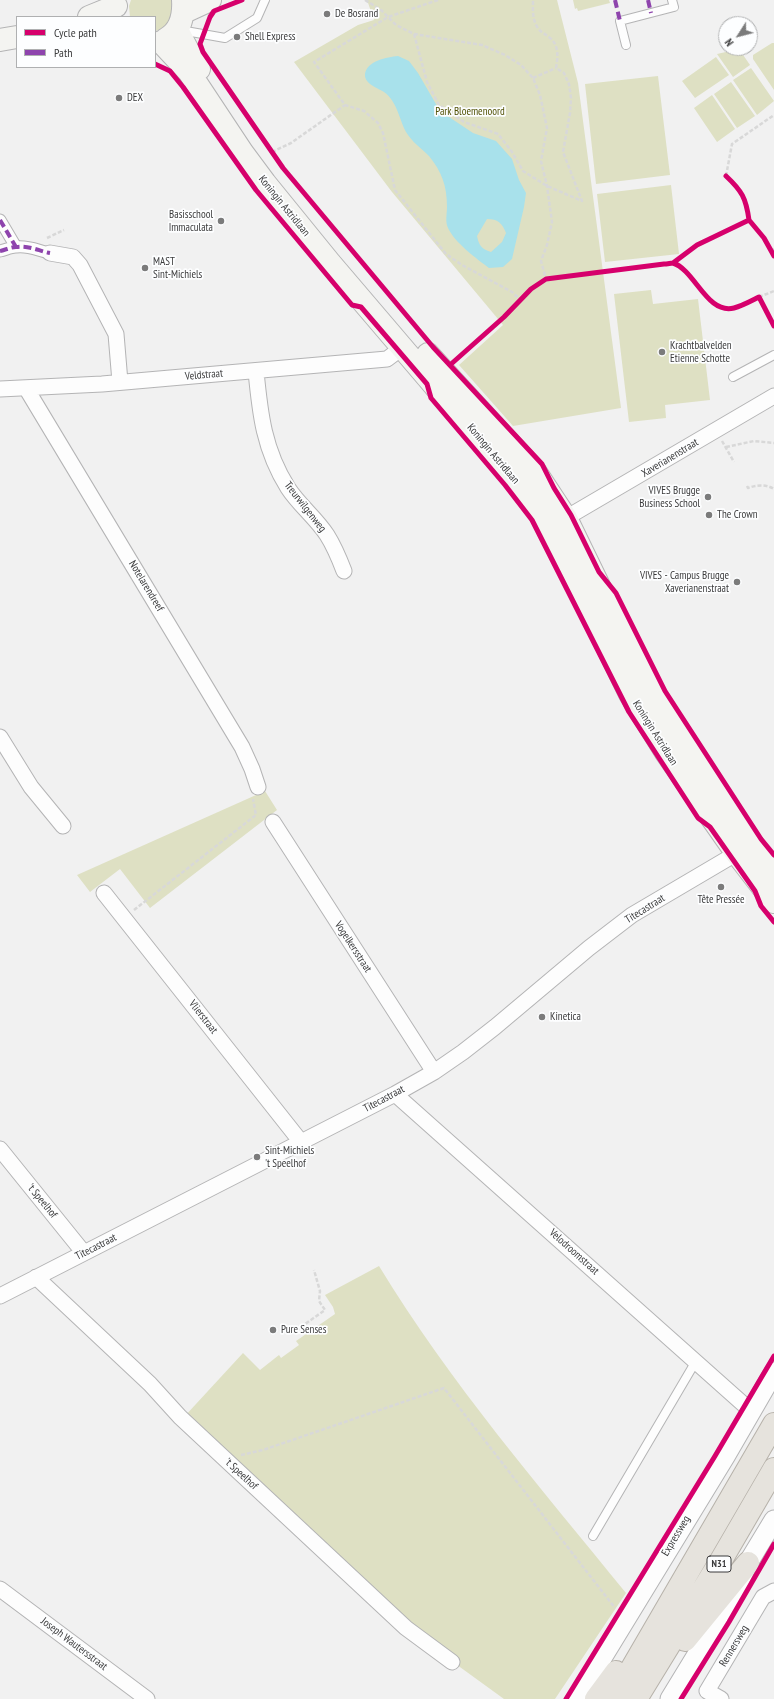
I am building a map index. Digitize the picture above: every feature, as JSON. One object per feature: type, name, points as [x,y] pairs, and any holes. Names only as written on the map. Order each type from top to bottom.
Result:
[{"type":"highway","name":"N31","points":[[636,1699],[652,1655],[774,1424]]},
{"type":"highway","name":"N31","points":[[614,1699],[652,1655],[720,1562],[774,1469]]},
{"type":"highway","points":[[596,1699],[618,1669],[686,1639],[748,1563]]},
{"type":"main road","points":[[172,25],[210,0]]},
{"type":"main road","points":[[92,16],[117,8]]},
{"type":"main road","name":"Koningin Astridlaan","points":[[172,25],[189,72],[261,178],[330,263],[521,487],[558,523]]},
{"type":"main road","name":"Koningin Astridlaan","points":[[172,25],[191,56],[248,140],[274,175],[426,353],[535,471],[630,694],[665,751],[744,849],[774,902]]},
{"type":"main road","points":[[0,40],[16,37]]},
{"type":"main road","name":"Koningin Astridlaan","points":[[744,849],[774,873]]},
{"type":"street","points":[[0,220],[16,247]]},
{"type":"street","points":[[0,251],[16,247],[31,248],[39,252],[73,257],[80,265],[116,334],[120,382]]},
{"type":"street","name":"Veldstraat","points":[[0,389],[120,382],[387,359],[403,347]]},
{"type":"street","name":"Treurwilgenweg","points":[[256,371],[263,431],[270,452],[289,489],[327,535],[344,571]]},
{"type":"street","name":"Notelarendreef","points":[[26,388],[242,746],[258,787]]},
{"type":"street","name":"Xaverianenstraat","points":[[558,523],[774,396]]},
{"type":"street","points":[[0,737],[30,788],[63,826]]},
{"type":"street","name":"Vogelkersstraat","points":[[273,822],[434,1072]]},
{"type":"street","name":"Titecastraat","points":[[0,1296],[395,1094],[434,1072],[490,1031],[589,948],[632,915],[744,849]]},
{"type":"street","name":"Vlierstraat","points":[[104,893],[301,1142]]},
{"type":"street","name":"Velodroomstraat","points":[[395,1094],[751,1411]]},
{"type":"street","name":"'t Speelhof","points":[[0,1148],[84,1252]]},
{"type":"street","name":"'t Speelhof","points":[[36,1278],[150,1384],[180,1417],[406,1628],[452,1662]]},
{"type":"street","name":"Expressweg","points":[[577,1699],[726,1455],[774,1372]]},
{"type":"street","points":[[670,1699],[731,1599],[748,1563],[774,1520]]},
{"type":"street","name":"Joseph Wautersstraat","points":[[0,1590],[147,1699]]},
{"type":"street","name":"Rennersweg","points":[[721,1699],[707,1691],[763,1597],[774,1591]]},
{"type":"lane","points":[[172,25],[225,38],[257,18],[265,0]]},
{"type":"lane","points":[[626,45],[620,21],[674,7],[672,0]]},
{"type":"lane","points":[[734,376],[774,356]]},
{"type":"lane","points":[[593,1536],[696,1361]]},
{"type":"path","points":[[365,0],[388,17],[396,25],[414,34],[482,45],[505,54],[521,66],[533,78],[540,95],[547,128],[541,161],[547,186],[552,222],[547,245],[541,261],[543,281],[553,278]]},
{"type":"path","points":[[438,0],[388,17],[314,62],[345,104],[364,111],[378,123],[383,133],[395,190],[446,254],[462,265],[512,292],[521,300]]},
{"type":"path","points":[[533,0],[533,17],[537,27],[542,33],[551,38],[557,46],[558,58],[556,68]]},
{"type":"path","points":[[414,34],[427,82],[439,105],[464,122],[498,134],[512,152],[523,171],[547,186],[582,201],[563,152],[570,113],[571,98],[569,84],[564,73],[556,68]]},
{"type":"path","points":[[533,78],[556,68]]},
{"type":"path","points":[[272,152],[291,143],[345,104]]},
{"type":"path","points":[[731,180],[726,176],[732,144],[774,115]]},
{"type":"path","points":[[269,147],[276,157]]},
{"type":"path","points":[[767,245],[772,250],[774,256]]},
{"type":"path","points":[[753,300],[774,291]]},
{"type":"path","points":[[516,304],[526,294]]},
{"type":"path","points":[[759,297],[762,303]]},
{"type":"path","points":[[716,430],[734,462]]},
{"type":"path","points":[[726,447],[754,441],[774,443]]},
{"type":"path","points":[[747,486],[748,488],[758,485],[774,489]]},
{"type":"path","points":[[124,918],[256,815],[252,791],[258,787]]},
{"type":"path","points":[[291,1334],[325,1310],[319,1301],[320,1291],[314,1270]]},
{"type":"path","points":[[225,1459],[263,1450],[444,1388],[619,1613]]},
{"type":"green space","points":[[131,0],[171,0],[172,15],[164,27],[156,31],[156,16],[130,16],[129,6]]},
{"type":"green space","name":"Park Bloemenoord","points":[[367,0],[557,0],[578,83],[621,408],[513,426],[459,365],[503,325],[392,192],[294,62],[358,25],[374,20]]},
{"type":"green space","points":[[573,0],[609,0],[610,3],[578,11],[577,8],[575,9]]},
{"type":"green space","points":[[774,43],[774,90],[753,59],[753,56],[758,56],[758,52]]},
{"type":"green space","points":[[718,56],[744,56],[750,65],[733,77]]},
{"type":"green space","points":[[716,57],[729,75],[695,98],[682,81]]},
{"type":"green space","points":[[751,68],[774,101],[757,115],[733,80]]},
{"type":"green space","points":[[658,76],[670,175],[596,184],[585,84]]},
{"type":"green space","points":[[731,82],[755,116],[737,128],[714,94]]},
{"type":"green space","points":[[712,95],[735,129],[717,142],[694,108]]},
{"type":"green space","points":[[671,185],[679,254],[605,262],[597,194]]},
{"type":"green space","name":"Krachtbalvelden Etienne Schotte","points":[[651,290],[653,304],[698,299],[710,400],[665,405],[666,418],[629,422],[614,294]]},
{"type":"green space","points":[[265,791],[277,810],[150,908],[120,869],[90,892],[77,875]]},
{"type":"green space","points":[[379,1266],[435,1352],[497,1434],[626,1593],[555,1699],[504,1699],[453,1662],[406,1623],[184,1417],[243,1353],[260,1370],[279,1355],[281,1358],[299,1345],[296,1341],[335,1314],[333,1307],[325,1295]]},
{"type":"water","points":[[398,56],[409,61],[418,73],[440,111],[473,133],[496,141],[512,159],[519,180],[526,193],[512,259],[503,267],[489,268],[466,250],[451,234],[447,223],[447,199],[445,186],[437,168],[429,156],[408,136],[392,100],[384,92],[369,83],[365,77],[369,66],[373,63],[378,60]],"holes":[[[487,219],[499,222],[506,233],[502,242],[491,252],[485,250],[481,246],[477,236]]]},
{"type":"marked path","points":[[615,0],[620,21]]},
{"type":"marked path","points":[[648,0],[651,13]]},
{"type":"marked path","points":[[0,220],[16,247]]},
{"type":"marked path","points":[[0,251],[12,247],[29,247],[50,253]]},
{"type":"cycle path","points":[[242,0],[214,11],[210,17],[200,44],[203,52],[283,168],[433,347],[542,464],[554,488],[571,515],[599,572],[616,593],[665,691],[761,839],[774,855]]},
{"type":"cycle path","points":[[156,64],[170,71],[256,190],[352,305],[361,307],[427,384],[431,398],[505,485],[532,520],[629,712],[698,818],[710,827],[755,891],[761,906],[774,922]]},
{"type":"cycle path","points":[[726,176],[740,191],[745,200],[749,220]]},
{"type":"cycle path","points":[[673,263],[697,245],[749,220],[764,238],[774,256]]},
{"type":"cycle path","points":[[450,365],[504,317],[531,289],[546,279],[664,264],[673,263],[681,267],[716,305],[725,308],[734,308],[759,297],[774,326]]},
{"type":"cycle path","points":[[566,1699],[715,1456],[774,1356]]},
{"type":"cycle path","points":[[681,1699],[729,1622],[774,1544]]},
{"type":"place","name":"De Bosrand","points":[[327,14]]},
{"type":"place","name":"Shell Express","points":[[237,37]]},
{"type":"place","name":"DEX","points":[[119,98]]},
{"type":"place","name":"Basisschool Immaculata","points":[[221,221]]},
{"type":"place","name":"MAST Sint-Michiels","points":[[145,268]]},
{"type":"place","name":"Krachtbalvelden Etienne Schotte","points":[[662,352]]},
{"type":"place","name":"VIVES Brugge Business School","points":[[708,497]]},
{"type":"place","name":"The Crown","points":[[709,515]]},
{"type":"place","name":"VIVES - Campus Brugge Xaverianenstraat","points":[[737,582]]},
{"type":"place","name":"Tête Pressée","points":[[721,887]]},
{"type":"place","name":"Kinetica","points":[[542,1017]]},
{"type":"place","name":"Sint-Michiels 't Speelhof","points":[[257,1157]]},
{"type":"place","name":"Pure Senses","points":[[273,1330]]}]
